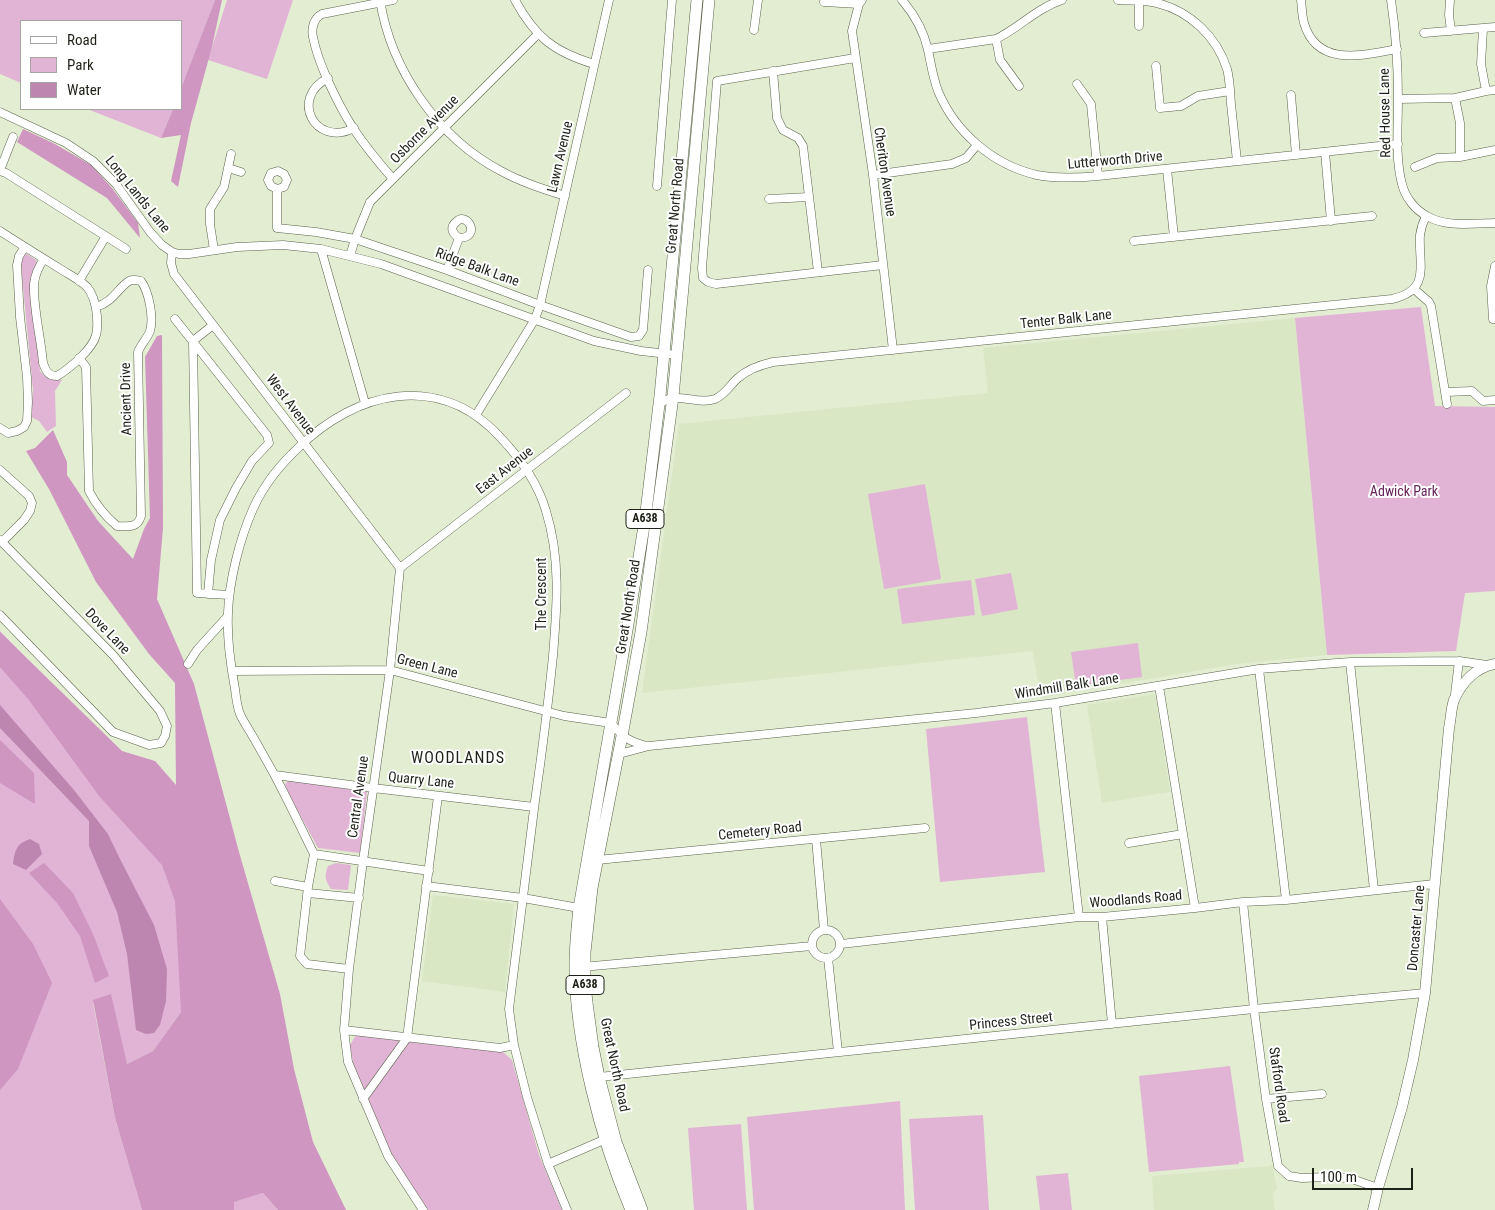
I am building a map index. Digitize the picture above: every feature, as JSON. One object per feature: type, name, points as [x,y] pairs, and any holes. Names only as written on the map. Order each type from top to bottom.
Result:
[{"type":"highway","name":"Great North Road","points":[[642,1210],[616,1142],[599,1077],[575,944],[579,908],[644,520],[664,354],[696,0]]},
{"type":"highway","name":"Great North Road","points":[[631,1210],[606,1140],[590,1078],[579,1022],[580,967],[597,860],[619,754],[641,632],[673,398],[710,0]]},
{"type":"main road","name":"Doncaster Lane","points":[[1373,1210],[1402,1107],[1425,993],[1449,728],[1454,701],[1462,686],[1474,673],[1491,665]]},
{"type":"street","points":[[393,0],[380,1],[322,14],[318,16],[313,27],[313,36],[328,78],[354,128],[393,179]]},
{"type":"street","points":[[515,0],[524,18],[538,34],[555,48],[574,58],[594,64]]},
{"type":"street","name":"Lawn Avenue","points":[[476,415],[535,319],[540,305],[609,0]]},
{"type":"street","name":"Great North Road","points":[[657,186],[672,0]]},
{"type":"street","points":[[754,30],[758,0]]},
{"type":"street","name":"Lutterworth Drive","points":[[902,0],[922,32],[938,92],[949,112],[963,131],[978,145],[1002,162],[1037,175],[1059,178],[1098,176],[1398,144]]},
{"type":"street","points":[[928,49],[996,39],[1005,35],[1040,10],[1062,0]]},
{"type":"street","points":[[1118,0],[1157,3],[1172,8],[1186,15],[1199,25],[1216,46],[1227,70],[1237,162]]},
{"type":"street","points":[[1301,0],[1303,21],[1307,32],[1314,42],[1323,49],[1335,55],[1348,56],[1397,50]]},
{"type":"street","name":"Red House Lane","points":[[1391,0],[1397,50],[1400,175],[1402,186],[1411,203],[1426,216]]},
{"type":"street","points":[[1450,0],[1451,31]]},
{"type":"street","points":[[380,1],[389,37],[403,70],[422,100],[445,128],[471,151],[500,170],[531,185],[565,196]]},
{"type":"street","points":[[1139,1],[1139,26]]},
{"type":"street","points":[[824,2],[861,2]]},
{"type":"street","name":"Cheriton Avenue","points":[[861,2],[852,31],[873,175],[893,350]]},
{"type":"street","points":[[1424,33],[1495,27]]},
{"type":"street","points":[[1483,29],[1480,64],[1486,91]]},
{"type":"street","name":"Osborne Avenue","points":[[350,256],[370,202],[538,34]]},
{"type":"street","points":[[996,39],[1000,60],[1019,86]]},
{"type":"street","points":[[855,58],[717,81],[702,268],[703,278],[708,282],[716,284],[883,265]]},
{"type":"street","points":[[1156,66],[1160,108],[1181,106],[1198,96],[1230,91]]},
{"type":"street","points":[[773,71],[777,118],[783,130],[798,138],[803,146],[818,272]]},
{"type":"street","points":[[328,78],[313,88],[310,96],[308,105],[314,122],[320,128],[337,134],[354,128]]},
{"type":"street","points":[[1077,84],[1091,104],[1098,176]]},
{"type":"street","points":[[1398,99],[1455,98],[1495,90]]},
{"type":"street","points":[[1291,95],[1296,155]]},
{"type":"street","points":[[1455,98],[1460,123],[1460,156]]},
{"type":"street","name":"Long Lands Lane","points":[[0,112],[66,144],[93,161],[116,184],[150,232],[162,245],[172,252],[189,254],[263,246]]},
{"type":"street","points":[[13,138],[0,171],[126,249]]},
{"type":"street","points":[[873,175],[952,164],[966,158],[978,145]]},
{"type":"street","points":[[1415,167],[1437,158],[1495,150]]},
{"type":"street","points":[[1325,152],[1331,220]]},
{"type":"street","points":[[214,250],[210,209],[223,191],[231,154]]},
{"type":"street","points":[[228,168],[241,172]]},
{"type":"street","points":[[1167,169],[1174,237]]},
{"type":"street","name":"Ridge Balk Lane","points":[[277,189],[277,228],[355,239],[447,270],[631,337],[639,336],[643,330],[648,270]]},
{"type":"street","points":[[769,199],[809,197]]},
{"type":"street","points":[[1134,241],[1372,216]]},
{"type":"street","points":[[1447,404],[1431,306],[1414,289],[1421,276],[1422,268],[1420,234],[1426,216],[1447,223],[1495,223]]},
{"type":"street","points":[[0,231],[79,281],[92,296],[96,307],[97,334],[94,341],[79,358],[57,376],[52,376],[46,372],[43,363],[34,284],[44,259]]},
{"type":"street","points":[[79,281],[106,236]]},
{"type":"street","points":[[447,270],[459,238]]},
{"type":"street","name":"Ridge Balk Lane","points":[[263,246],[283,245],[321,249],[381,264],[609,345],[677,355]]},
{"type":"street","points":[[0,428],[8,433],[17,432],[24,427],[27,421],[27,376],[20,317],[17,265],[19,256],[25,247]]},
{"type":"street","points":[[321,249],[365,403]]},
{"type":"street","name":"West Avenue","points":[[172,252],[171,263],[174,274],[400,568]]},
{"type":"street","points":[[1495,266],[1491,286],[1493,319],[1495,319]]},
{"type":"street","name":"Ancient Drive","points":[[79,358],[86,367],[89,491],[104,515],[117,526],[134,526],[140,522],[141,516],[138,352],[151,329],[148,293],[141,281],[130,280],[108,302],[96,307]]},
{"type":"street","name":"Tenter Balk Lane","points":[[673,398],[706,401],[715,399],[724,394],[736,379],[745,372],[759,365],[773,362],[1392,300],[1402,297],[1414,289]]},
{"type":"street","points":[[175,319],[267,435],[268,443],[252,462],[220,520],[211,560],[208,594]]},
{"type":"street","points":[[193,342],[213,325]]},
{"type":"street","points":[[193,342],[197,594],[229,595]]},
{"type":"street","points":[[660,386],[673,398]]},
{"type":"street","points":[[1446,392],[1472,391],[1484,401],[1495,400]]},
{"type":"street","name":"East Avenue","points":[[400,568],[626,393]]},
{"type":"street","name":"The Crescent","points":[[314,854],[275,775],[240,713],[232,671],[227,617],[229,595],[242,540],[254,507],[267,484],[303,443],[319,430],[344,413],[365,403],[385,398],[423,396],[441,400],[476,415],[512,450],[539,491],[547,512],[553,539],[557,566],[558,602],[548,712],[534,807],[509,1009],[514,1045],[528,1097],[548,1164],[566,1210]]},
{"type":"street","points":[[658,405],[663,400],[673,398]]},
{"type":"street","points":[[0,470],[30,496],[32,504],[24,520],[1,541]]},
{"type":"street","name":"Dove Lane","points":[[0,615],[113,732],[149,745],[161,743],[167,726],[160,711],[112,655],[1,541]]},
{"type":"street","name":"Central Avenue","points":[[400,568],[390,670],[363,861],[344,1030],[348,1062],[388,1156],[423,1210]]},
{"type":"street","points":[[188,664],[197,650],[227,617]]},
{"type":"street","points":[[1454,701],[1459,661]]},
{"type":"street","name":"Windmill Balk Lane","points":[[619,754],[649,746],[956,715],[1055,703],[1259,669],[1350,662],[1459,661],[1491,665]]},
{"type":"street","points":[[1350,662],[1374,890]]},
{"type":"street","points":[[1259,669],[1286,900]]},
{"type":"street","name":"Green Lane","points":[[232,671],[390,670],[564,716],[611,723]]},
{"type":"street","points":[[1159,686],[1195,908]]},
{"type":"street","points":[[1055,703],[1080,917]]},
{"type":"street","points":[[611,723],[622,736]]},
{"type":"street","name":"Windmill Balk Lane","points":[[622,736],[633,742],[649,746]]},
{"type":"street","name":"Quarry Lane","points":[[275,775],[534,807]]},
{"type":"street","points":[[363,1099],[407,1038],[438,796]]},
{"type":"street","name":"Cemetery Road","points":[[597,860],[925,828]]},
{"type":"street","points":[[1129,843],[1183,834]]},
{"type":"street","points":[[816,839],[824,930]]},
{"type":"street","points":[[350,969],[307,964],[300,956],[314,854],[429,871]]},
{"type":"street","points":[[275,881],[308,890],[359,898]]},
{"type":"street","name":"Woodlands Road","points":[[841,944],[1080,917],[1195,908],[1243,902],[1286,900],[1434,884]]},
{"type":"street","points":[[426,886],[523,898],[579,908]]},
{"type":"street","name":"Stafford Road","points":[[1243,902],[1254,1009],[1266,1099],[1278,1166],[1289,1176],[1302,1178],[1349,1178],[1378,1188]]},
{"type":"street","points":[[1102,916],[1112,1024]]},
{"type":"street","points":[[824,930],[836,933],[841,944],[835,956],[828,958],[817,955],[812,946],[814,937],[817,933],[824,930]]},
{"type":"street","points":[[580,967],[812,946]]},
{"type":"street","points":[[828,958],[838,1052]]},
{"type":"street","name":"Princess Street","points":[[599,1077],[1425,993]]},
{"type":"street","points":[[344,1030],[500,1048],[514,1045]]},
{"type":"street","points":[[1266,1099],[1322,1094]]},
{"type":"street","points":[[548,1164],[606,1140]]},
{"type":"shaded area","points":[[215,0],[222,0],[212,47],[191,123],[178,187],[171,181],[181,135],[161,138],[173,110],[182,110],[182,85]]},
{"type":"shaded area","points":[[23,129],[55,144],[91,165],[112,188],[138,223],[140,238],[107,198],[17,142]]},
{"type":"shaded area","points":[[1295,318],[1327,655],[1236,664],[1040,698],[1033,651],[642,693],[679,424],[988,393],[983,348]]},
{"type":"shaded area","points":[[162,335],[163,528],[157,599],[194,684],[239,852],[280,994],[294,1069],[313,1142],[346,1210],[278,1210],[263,1193],[234,1202],[234,1210],[142,1210],[115,1118],[93,1000],[111,994],[127,1064],[153,1051],[181,1012],[175,901],[162,865],[100,797],[28,699],[0,667],[0,632],[122,751],[155,761],[176,785],[175,683],[149,654],[96,582],[49,489],[26,451],[35,448],[53,430],[67,462],[67,475],[98,521],[133,559],[150,518],[145,357],[157,336]]},
{"type":"shaded area","points":[[1155,694],[1170,792],[1102,803],[1087,705]]},
{"type":"shaded area","points":[[0,740],[34,773],[35,804],[0,783]]},
{"type":"shaded area","points":[[44,863],[73,893],[93,934],[109,976],[95,983],[80,936],[57,903],[29,873]]},
{"type":"shaded area","points":[[433,895],[514,904],[505,992],[422,981]]},
{"type":"shaded area","points":[[0,899],[33,944],[52,983],[18,1069],[0,1090]]},
{"type":"shaded area","points":[[1272,1164],[1277,1188],[1273,1194],[1275,1210],[1154,1210],[1152,1176],[1269,1166]]},
{"type":"green space","points":[[0,0],[215,0],[182,85],[182,20],[20,20],[20,83],[0,74]]},
{"type":"green space","points":[[227,0],[293,0],[267,79],[208,60]]},
{"type":"green space","points":[[90,110],[173,110],[161,138]]},
{"type":"green space","points":[[27,254],[36,260],[37,263],[31,282],[40,371],[46,377],[62,380],[55,391],[56,426],[47,432],[39,421],[31,417],[33,390],[21,266],[23,256]]},
{"type":"green space","name":"Adwick Park","points":[[1421,307],[1435,406],[1495,407],[1495,591],[1465,593],[1456,651],[1327,655],[1295,318]]},
{"type":"green space","points":[[925,484],[941,579],[884,589],[868,494]]},
{"type":"green space","points":[[1011,573],[1018,609],[982,616],[975,579]]},
{"type":"green space","points":[[971,580],[975,615],[902,624],[897,589]]},
{"type":"green space","points":[[0,631],[186,822],[181,1012],[153,1051],[127,1064],[93,1003],[115,1118],[142,1210],[0,1210]]},
{"type":"green space","points":[[1138,643],[1142,677],[1076,686],[1071,652]]},
{"type":"green space","points":[[1027,717],[1045,872],[940,882],[926,729]]},
{"type":"green space","points":[[289,780],[367,792],[360,853],[318,848],[288,793],[285,784]]},
{"type":"green space","points":[[336,863],[351,865],[348,890],[331,889],[327,883],[328,866]]},
{"type":"green space","points":[[356,1035],[503,1052],[512,1060],[539,1155],[562,1210],[428,1210],[392,1155],[368,1104],[353,1063],[350,1045]]},
{"type":"green space","points":[[1230,1066],[1244,1162],[1149,1172],[1139,1076]]},
{"type":"green space","points":[[900,1101],[905,1210],[754,1210],[747,1117]]},
{"type":"green space","points":[[983,1115],[989,1210],[915,1210],[909,1119]]},
{"type":"green space","points":[[741,1124],[747,1210],[694,1210],[688,1128]]},
{"type":"green space","points":[[1068,1173],[1072,1210],[1040,1210],[1036,1176]]},
{"type":"green space","points":[[263,1193],[278,1210],[234,1210],[233,1202]]},
{"type":"water","points":[[0,705],[74,790],[108,834],[154,925],[167,969],[166,1001],[160,1025],[154,1033],[146,1034],[136,1030],[127,954],[117,912],[89,846],[89,821],[0,728]]},
{"type":"water","points":[[30,839],[39,844],[42,854],[26,870],[13,864],[19,845]]},
{"type":"district","name":"WOODLANDS","points":[[458,759]]}]
